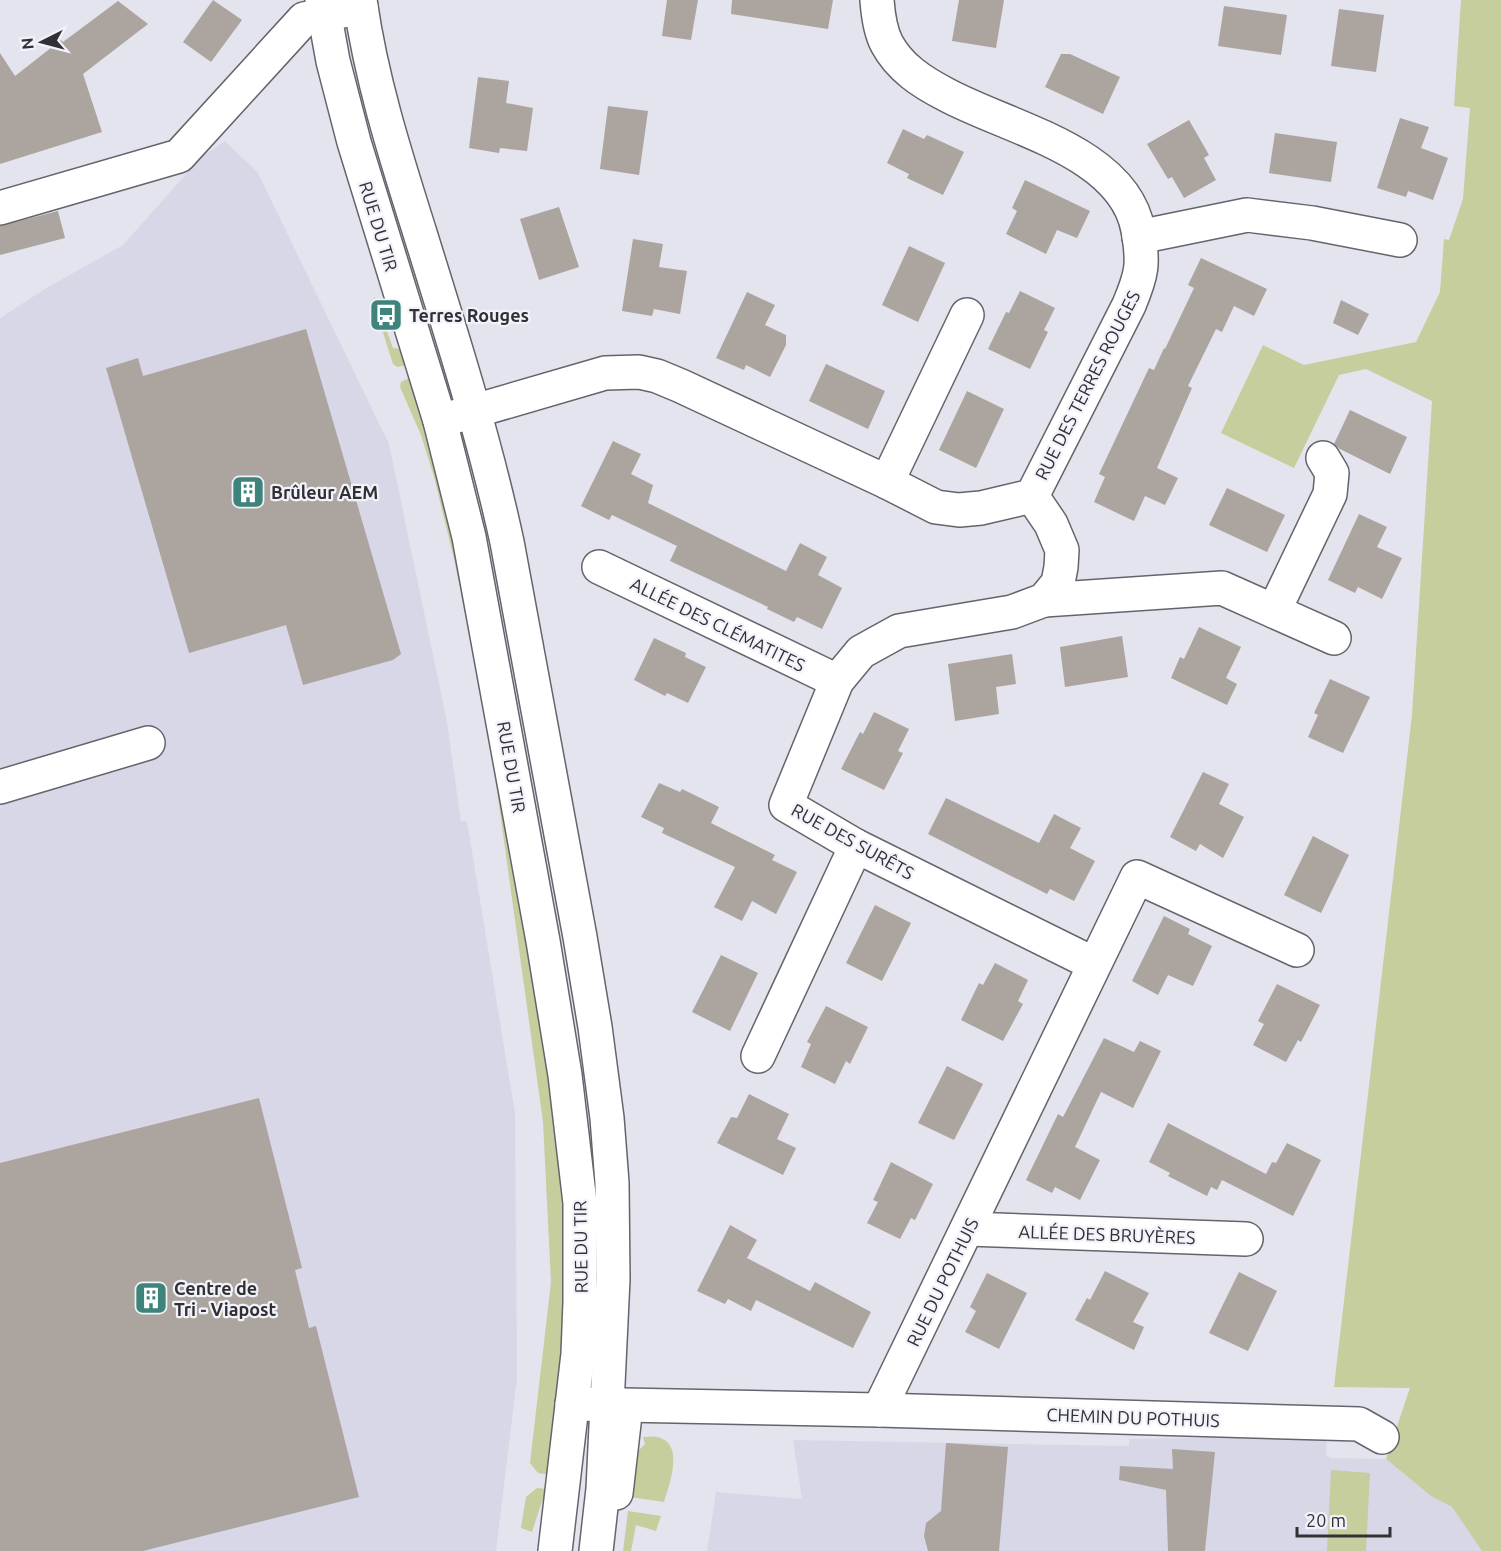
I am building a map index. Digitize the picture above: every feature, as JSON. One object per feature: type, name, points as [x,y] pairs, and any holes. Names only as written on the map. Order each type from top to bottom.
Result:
[{"type":"street","name":"RUE DES TERRES ROUGES","points":[[440,421],[605,374],[639,372],[657,376],[681,386],[936,507],[959,510],[981,508],[1032,496],[1137,287],[1143,262],[1136,217],[1122,192],[1105,173],[1085,159],[1055,143],[962,103],[919,80],[902,65],[886,44],[878,14],[877,0]]},
{"type":"street","points":[[0,208],[179,156],[304,19],[323,7],[360,4]]},
{"type":"street","name":"RUE DU TIR","points":[[360,4],[383,116],[474,411],[495,488],[580,937],[596,1038],[607,1118],[612,1183],[616,1405],[596,1551]]},
{"type":"street","name":"RUE DU TIR","points":[[323,7],[333,62],[354,142],[440,421],[478,583],[560,1043],[580,1203],[580,1302],[572,1404],[555,1551]]},
{"type":"street","points":[[1139,237],[1247,215],[1312,223],[1401,240]]},
{"type":"street","points":[[887,482],[967,315]]},
{"type":"street","points":[[1274,611],[1330,495],[1332,473],[1323,458]]},
{"type":"street","points":[[1032,496],[1051,524],[1062,550],[1058,583],[1044,600]]},
{"type":"street","name":"ALLÉE DES CLÉMATITES","points":[[599,567],[837,681]]},
{"type":"street","name":"RUE DES SURÊTS","points":[[1094,964],[856,846],[786,805],[837,681],[861,652],[899,631],[1012,612],[1044,600],[1222,588],[1334,638]]},
{"type":"street","points":[[0,787],[148,743]]},
{"type":"street","points":[[758,1056],[856,846]]},
{"type":"street","name":"RUE DU POTHUIS","points":[[879,1410],[1137,877],[1297,950]]},
{"type":"street","points":[[560,1043],[580,1095],[589,1157],[590,1345],[616,1405],[617,1485],[608,1551]]},
{"type":"street","name":"ALLÉE DES BRUYÈRES","points":[[968,1229],[1246,1239]]},
{"type":"street","points":[[572,1404],[879,1410]]},
{"type":"street","name":"CHEMIN DU POTHUIS","points":[[879,1410],[1359,1424],[1382,1437]]},
{"type":"shaded area","points":[[225,141],[258,173],[389,444],[447,722],[461,821],[467,821],[515,1113],[517,1378],[496,1551],[0,1551],[0,318],[48,287],[123,245],[201,157]]},
{"type":"shaded area","points":[[1129,1439],[1327,1439],[1326,1455],[1331,1458],[1386,1459],[1431,1496],[1452,1507],[1482,1551],[707,1551],[716,1492],[802,1499],[793,1440],[1129,1446]]},
{"type":"green space","points":[[1461,0],[1501,0],[1501,1551],[1482,1551],[1452,1507],[1431,1496],[1386,1459],[1410,1388],[1334,1387],[1412,715],[1432,401],[1366,369],[1339,375],[1294,468],[1221,433],[1263,345],[1304,365],[1416,342],[1440,292],[1444,239],[1449,240],[1463,199],[1470,108],[1454,106]]},
{"type":"green space","points":[[374,296],[393,348],[402,349],[407,365],[397,367],[393,364],[374,304]]},
{"type":"green space","points":[[413,376],[444,473],[559,1106],[567,1280],[555,1476],[538,1473],[530,1463],[551,1282],[543,1122],[489,733],[454,559],[434,477],[421,435],[400,387],[401,382]]},
{"type":"green space","points":[[643,1437],[657,1437],[666,1441],[672,1449],[673,1469],[664,1502],[630,1497],[636,1453],[645,1444]]},
{"type":"green space","points":[[1331,1470],[1370,1473],[1366,1551],[1327,1551]]},
{"type":"green space","points":[[537,1488],[546,1489],[532,1532],[521,1528],[526,1497]]},
{"type":"green space","points":[[628,1511],[661,1516],[656,1531],[636,1525],[631,1551],[623,1551]]},
{"type":"building","points":[[213,0],[242,20],[211,62],[183,42]]},
{"type":"building","points":[[667,0],[698,0],[691,40],[662,36]]},
{"type":"building","points":[[732,0],[833,0],[828,29],[731,14]]},
{"type":"building","points":[[959,0],[1004,0],[996,48],[952,41]]},
{"type":"building","points":[[118,1],[148,24],[83,74],[102,132],[0,164],[0,53],[15,76],[61,40],[63,42]]},
{"type":"building","points":[[1224,6],[1287,15],[1281,55],[1218,46]]},
{"type":"building","points":[[1339,9],[1384,15],[1376,72],[1331,66]]},
{"type":"building","points":[[1061,54],[1070,54],[1120,77],[1103,114],[1045,87]]},
{"type":"building","points":[[478,77],[509,81],[506,103],[533,108],[527,151],[500,148],[499,153],[469,148]]},
{"type":"building","points":[[608,106],[648,111],[639,175],[600,169]]},
{"type":"building","points":[[1400,118],[1429,127],[1421,148],[1448,158],[1433,200],[1408,191],[1406,197],[1377,188]]},
{"type":"building","points":[[1189,120],[1209,155],[1204,158],[1216,180],[1184,198],[1172,177],[1168,179],[1147,144]]},
{"type":"building","points":[[903,129],[924,139],[927,135],[964,152],[943,195],[907,178],[909,174],[887,163]]},
{"type":"building","points":[[1275,133],[1337,142],[1331,182],[1269,173]]},
{"type":"building","points":[[1025,180],[1090,211],[1077,238],[1057,230],[1046,254],[1006,234],[1017,211],[1012,208]]},
{"type":"building","points":[[559,207],[579,267],[539,280],[520,219]]},
{"type":"building","points":[[58,211],[65,238],[0,255],[0,226]]},
{"type":"building","points":[[633,239],[663,244],[659,267],[687,271],[680,314],[654,309],[652,316],[622,311]]},
{"type":"building","points":[[909,246],[945,263],[918,322],[882,305]]},
{"type":"building","points":[[1201,258],[1267,289],[1254,316],[1234,306],[1222,332],[1216,329],[1188,386],[1192,388],[1157,468],[1178,478],[1165,505],[1145,496],[1134,521],[1094,502],[1105,477],[1099,474],[1149,368],[1154,370],[1194,288],[1188,285]]},
{"type":"building","points":[[1020,291],[1055,308],[1044,330],[1048,332],[1030,369],[988,349],[1006,312],[1009,313]]},
{"type":"building","points":[[747,292],[775,305],[765,325],[786,335],[786,345],[770,377],[746,365],[744,370],[716,358]]},
{"type":"building","points":[[1341,300],[1369,314],[1358,335],[1333,323]]},
{"type":"building","name":"Brûleur AEM","points":[[306,329],[401,654],[393,660],[303,685],[286,625],[189,653],[106,368],[138,358],[143,376]]},
{"type":"building","points":[[826,364],[885,391],[868,429],[809,401]]},
{"type":"building","points":[[967,391],[1004,409],[976,468],[939,450]]},
{"type":"building","points":[[1350,410],[1407,437],[1390,474],[1334,444]]},
{"type":"building","points":[[613,441],[641,454],[631,474],[653,485],[648,503],[786,571],[800,543],[827,557],[818,575],[842,588],[822,629],[797,617],[794,622],[767,609],[768,607],[670,561],[677,546],[612,515],[609,520],[581,506]]},
{"type":"building","points":[[1227,488],[1285,515],[1267,552],[1209,525]]},
{"type":"building","points":[[1359,514],[1387,527],[1377,547],[1402,558],[1382,599],[1358,587],[1355,593],[1328,580]]},
{"type":"building","points":[[1199,627],[1241,647],[1226,678],[1237,684],[1227,705],[1171,678],[1180,657],[1184,659]]},
{"type":"building","points":[[1122,636],[1128,677],[1065,687],[1060,647]]},
{"type":"building","points":[[654,638],[686,653],[685,657],[706,667],[688,703],[667,693],[665,696],[634,680]]},
{"type":"building","points":[[1012,654],[1016,684],[996,687],[999,714],[955,721],[948,664]]},
{"type":"building","points":[[1330,679],[1370,697],[1343,753],[1308,737],[1318,715],[1314,713]]},
{"type":"building","points":[[874,712],[909,729],[898,751],[903,753],[884,790],[841,769],[860,732],[863,734]]},
{"type":"building","points":[[1203,772],[1229,784],[1219,804],[1244,817],[1223,858],[1200,844],[1196,851],[1170,837]]},
{"type":"building","points":[[659,783],[680,792],[682,789],[719,807],[711,823],[775,855],[772,860],[797,872],[776,914],[752,901],[742,921],[714,907],[735,867],[662,833],[664,828],[641,817]]},
{"type":"building","points":[[946,798],[1039,843],[1054,814],[1081,828],[1070,848],[1095,861],[1074,901],[1050,889],[1047,894],[928,834]]},
{"type":"building","points":[[1313,836],[1349,855],[1321,913],[1284,895]]},
{"type":"building","points":[[875,905],[911,923],[882,981],[846,963]]},
{"type":"building","points":[[1164,916],[1190,929],[1188,934],[1212,946],[1193,986],[1168,975],[1158,995],[1132,981]]},
{"type":"building","points":[[721,955],[758,973],[730,1031],[692,1012]]},
{"type":"building","points":[[995,963],[1028,980],[1018,1001],[1023,1004],[1003,1041],[961,1020],[979,983],[983,985]]},
{"type":"building","points":[[1277,984],[1320,1005],[1301,1042],[1298,1040],[1286,1062],[1253,1045],[1264,1024],[1258,1021]]},
{"type":"building","points":[[826,1006],[868,1027],[850,1064],[846,1061],[835,1084],[801,1067],[811,1044],[807,1042]]},
{"type":"building","points":[[1104,1038],[1134,1052],[1140,1041],[1161,1051],[1133,1108],[1101,1092],[1075,1147],[1100,1160],[1080,1200],[1055,1187],[1052,1193],[1026,1180],[1058,1114],[1063,1117]]},
{"type":"building","points":[[947,1066],[983,1084],[954,1140],[918,1123]]},
{"type":"building","points":[[749,1094],[789,1114],[777,1139],[796,1148],[783,1175],[717,1143],[731,1117],[737,1118]]},
{"type":"building","name":"Centre de Tri - Viapost","points":[[259,1098],[302,1268],[295,1270],[309,1328],[316,1326],[359,1497],[143,1551],[0,1551],[0,1163]]},
{"type":"building","points":[[1168,1123],[1266,1174],[1272,1162],[1276,1163],[1287,1143],[1321,1160],[1293,1216],[1222,1180],[1217,1190],[1211,1187],[1207,1196],[1168,1176],[1170,1173],[1149,1162]]},
{"type":"building","points":[[891,1162],[933,1184],[915,1220],[911,1218],[900,1239],[867,1223],[878,1202],[873,1200]]},
{"type":"building","points":[[730,1225],[757,1240],[747,1258],[810,1291],[815,1282],[871,1312],[853,1348],[756,1300],[751,1311],[728,1299],[725,1304],[697,1291]]},
{"type":"building","points":[[1105,1271],[1149,1293],[1133,1322],[1144,1327],[1134,1350],[1075,1320],[1087,1298],[1090,1300]]},
{"type":"building","points":[[1239,1272],[1277,1291],[1248,1351],[1209,1333]]},
{"type":"building","points":[[987,1273],[1027,1293],[999,1349],[965,1332],[976,1311],[970,1307]]},
{"type":"building","points":[[946,1443],[1008,1447],[999,1551],[928,1551],[924,1536],[926,1523],[941,1511]]},
{"type":"building","points":[[1172,1449],[1215,1452],[1205,1551],[1168,1551],[1166,1490],[1119,1480],[1120,1466],[1173,1469]]},
{"type":"place","name":"Terres Rouges","points":[[386,315]]},
{"type":"place","name":"Brûleur AEM","points":[[248,492]]},
{"type":"place","name":"Centre de Tri - Viapost","points":[[151,1298]]}]
